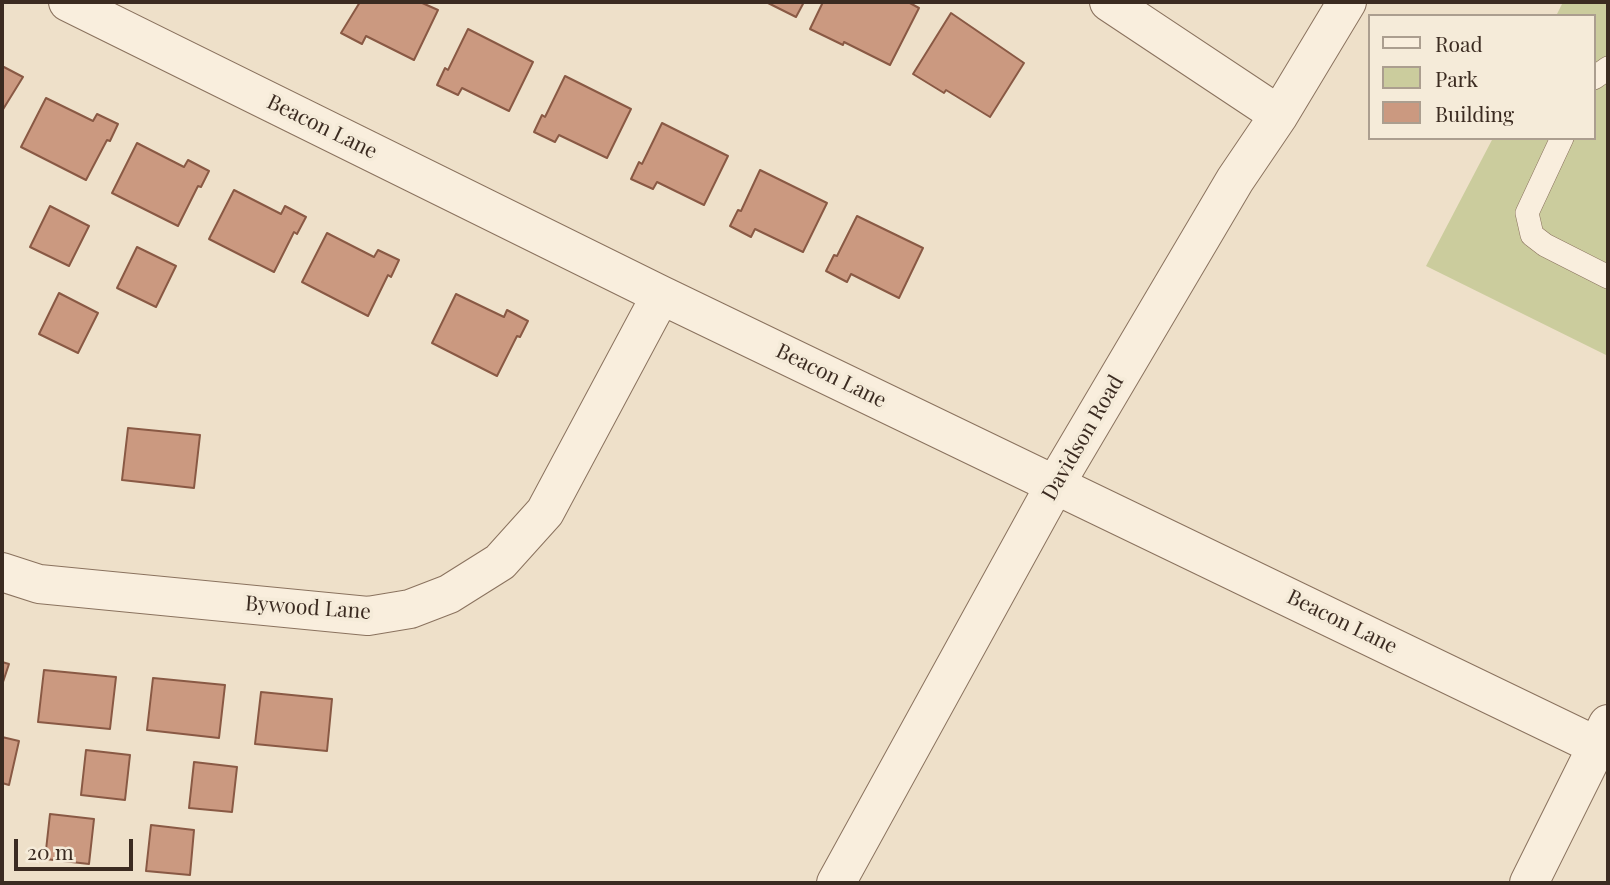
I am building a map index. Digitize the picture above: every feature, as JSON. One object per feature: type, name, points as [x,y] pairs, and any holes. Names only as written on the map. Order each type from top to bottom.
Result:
[{"type":"street","name":"Beacon Lane","points":[[68,2],[662,295],[1056,483],[1603,735]]},
{"type":"street","points":[[1109,2],[1279,115]]},
{"type":"street","name":"Davidson Road","points":[[836,883],[1056,483],[1235,180],[1279,115],[1347,2]]},
{"type":"street","name":"Bywood Lane","points":[[2,572],[39,584],[368,616],[410,609],[449,594],[500,562],[545,513],[662,295]]},
{"type":"street","points":[[1529,883],[1603,735]]},
{"type":"lane","points":[[1561,140],[1527,213],[1532,235],[1545,245],[1608,277]]},
{"type":"green space","points":[[1563,2],[1608,2],[1608,356],[1426,266],[1492,140],[1596,140],[1596,14],[1557,14]]},
{"type":"building","points":[[360,2],[420,2],[438,10],[414,60],[366,36],[362,44],[341,33]]},
{"type":"building","points":[[766,2],[804,2],[796,17]]},
{"type":"building","points":[[823,2],[908,2],[919,8],[890,65],[810,29]]},
{"type":"building","points":[[951,13],[1024,63],[990,117],[946,90],[944,93],[913,74]]},
{"type":"building","points":[[468,29],[533,62],[509,111],[462,88],[458,95],[437,85],[445,68],[448,70]]},
{"type":"building","points":[[2,66],[23,77],[2,111]]},
{"type":"building","points":[[565,76],[631,109],[607,158],[559,135],[555,142],[534,132],[542,115],[545,117]]},
{"type":"building","points":[[46,98],[93,121],[97,114],[118,124],[86,180],[21,147]]},
{"type":"building","points":[[662,123],[728,156],[704,205],[657,182],[653,189],[631,179],[639,162],[642,164]]},
{"type":"building","points":[[137,143],[184,167],[188,160],[209,171],[201,187],[198,186],[178,226],[112,193]]},
{"type":"building","points":[[760,170],[827,203],[803,252],[755,229],[751,237],[730,226],[738,210],[741,211]]},
{"type":"building","points":[[234,190],[281,214],[285,206],[306,217],[297,234],[294,232],[274,272],[209,239]]},
{"type":"building","points":[[50,206],[89,226],[69,266],[30,247]]},
{"type":"building","points":[[857,216],[923,248],[899,298],[851,274],[847,282],[826,271],[834,255],[837,256]]},
{"type":"building","points":[[327,233],[374,257],[378,250],[399,260],[391,277],[388,275],[368,316],[302,282]]},
{"type":"building","points":[[137,247],[176,266],[156,307],[117,288]]},
{"type":"building","points":[[59,293],[98,313],[78,353],[39,334]]},
{"type":"building","points":[[456,294],[504,317],[507,310],[528,321],[520,337],[517,336],[497,376],[432,343]]},
{"type":"building","points":[[128,428],[200,435],[194,488],[122,480]]},
{"type":"building","points":[[2,662],[9,664],[2,685]]},
{"type":"building","points":[[44,670],[116,677],[110,729],[38,722]]},
{"type":"building","points":[[153,678],[225,685],[219,738],[147,730]]},
{"type":"building","points":[[261,692],[332,699],[327,751],[255,744]]},
{"type":"building","points":[[2,737],[19,741],[9,785],[2,783]]},
{"type":"building","points":[[86,750],[130,755],[125,800],[81,795]]},
{"type":"building","points":[[194,762],[237,767],[232,812],[189,808]]},
{"type":"building","points":[[50,814],[94,819],[89,864],[45,859]]},
{"type":"building","points":[[151,825],[194,830],[190,875],[146,871]]}]
